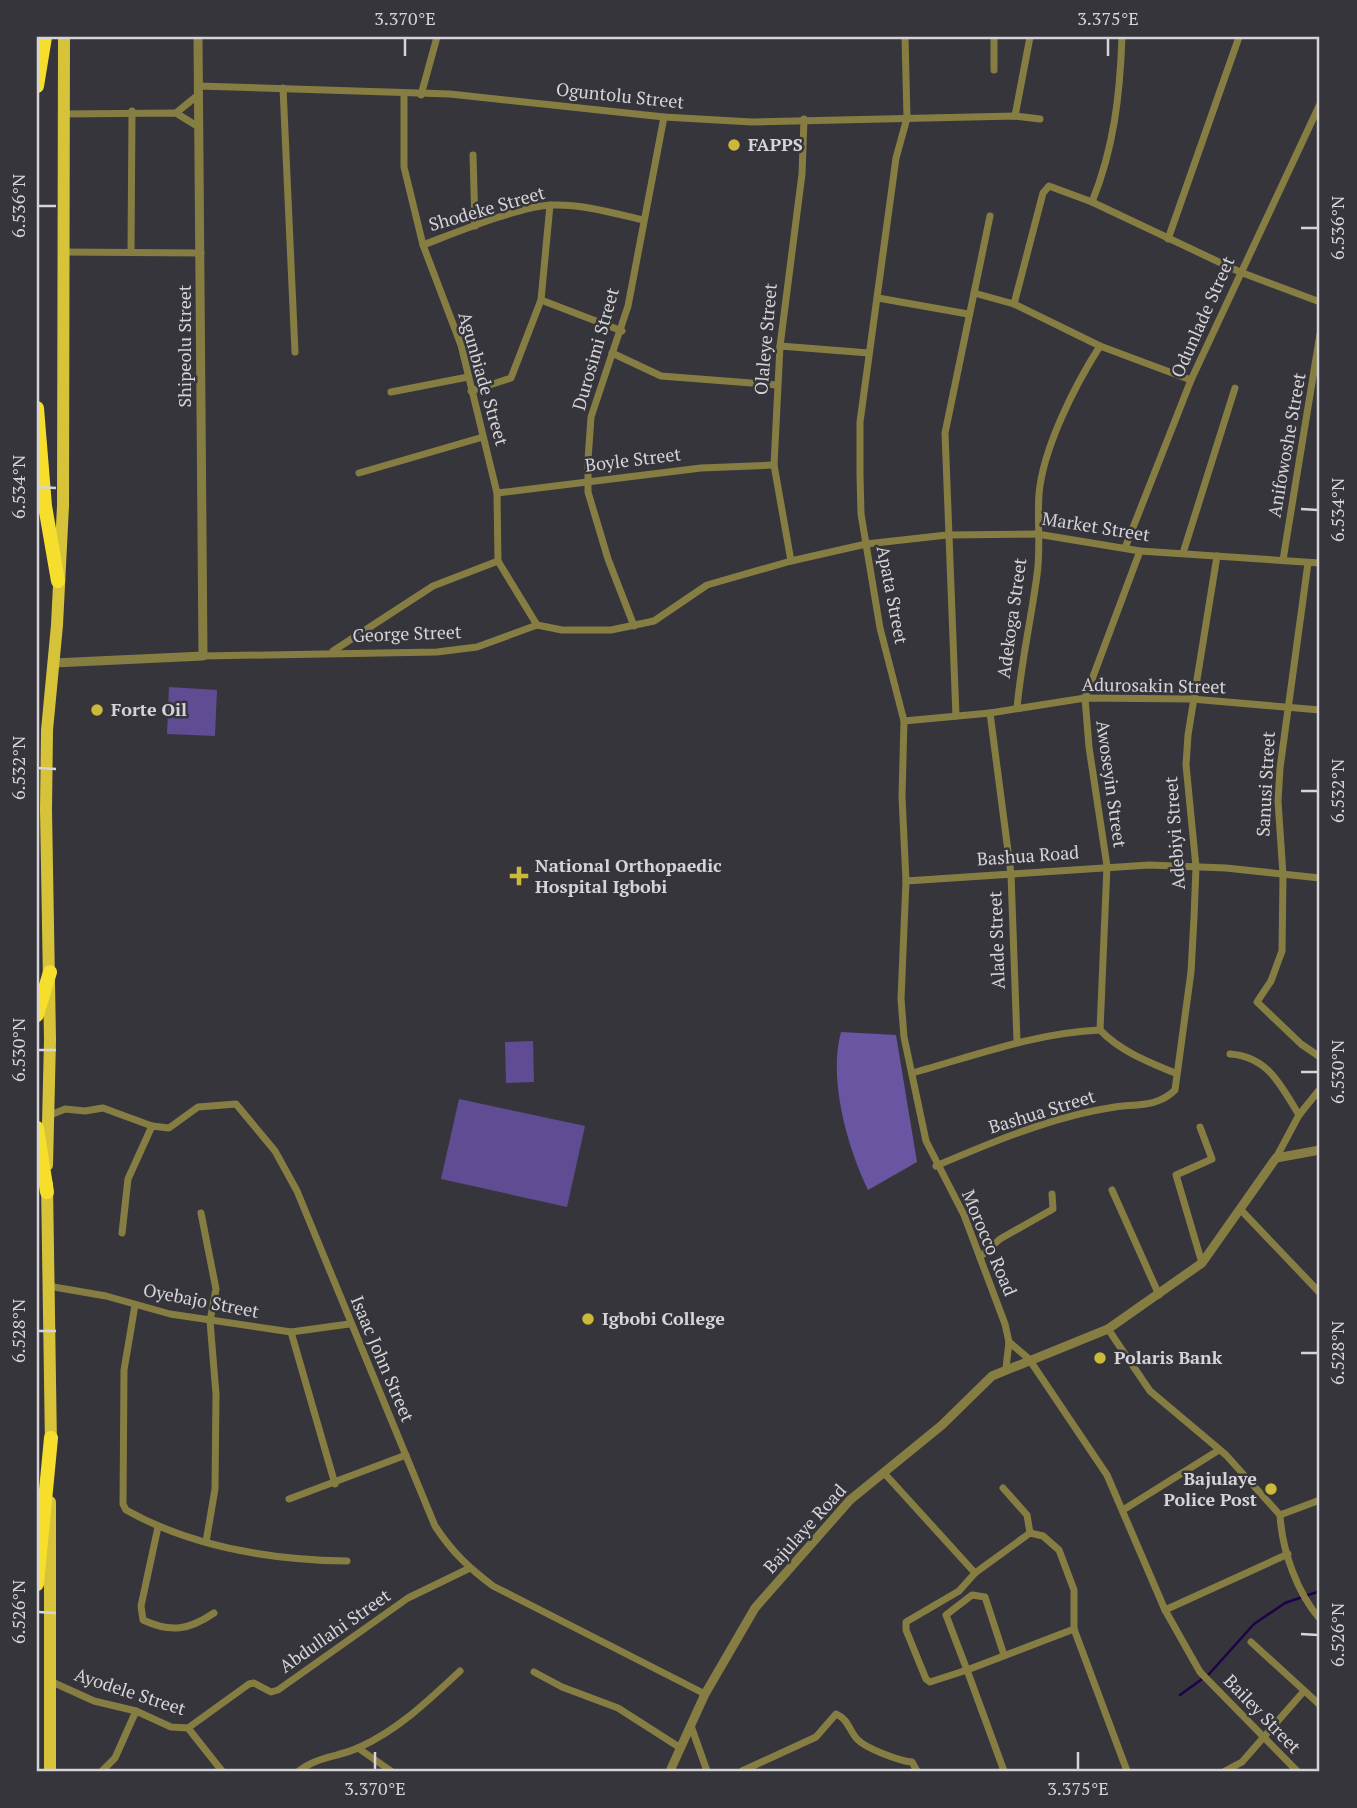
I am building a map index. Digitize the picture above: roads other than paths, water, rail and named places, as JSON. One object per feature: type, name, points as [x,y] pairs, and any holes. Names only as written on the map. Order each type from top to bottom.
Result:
[{"type":"highway","points":[[37,86],[45,37]]},
{"type":"highway","points":[[37,408],[45,506],[58,582]]},
{"type":"highway","points":[[37,1015],[50,972]]},
{"type":"highway","points":[[37,1128],[47,1192]]},
{"type":"highway","points":[[37,1584],[51,1438]]},
{"type":"highway","points":[[37,1569],[37,1592]]},
{"type":"main road","points":[[50,1771],[51,1438],[47,1192],[50,972],[46,810],[47,730],[54,663],[63,501],[64,37]]},
{"type":"street","name":"Shipeolu Street","points":[[198,37],[203,656]]},
{"type":"street","points":[[421,95],[437,37]]},
{"type":"street","name":"Apata Street","points":[[905,37],[907,118],[896,158],[860,422],[861,514],[880,628],[904,721],[902,797],[906,881],[901,999],[904,1037],[926,1141],[935,1162]]},
{"type":"street","points":[[994,37],[994,70]]},
{"type":"street","points":[[1015,116],[1030,37]]},
{"type":"street","points":[[1092,202],[1105,171],[1112,138],[1119,98],[1122,37]]},
{"type":"street","points":[[1168,239],[1238,37]]},
{"type":"street","points":[[283,88],[295,352]]},
{"type":"street","name":"Oguntolu Street","points":[[198,90],[283,88],[490,98],[664,117],[752,122],[1015,116],[1040,120]]},
{"type":"street","points":[[176,113],[198,90]]},
{"type":"street","name":"Agunbiade Street","points":[[404,94],[403,161],[423,245],[461,345],[497,493],[498,561]]},
{"type":"street","name":"Odunlade Street","points":[[1125,548],[1191,380],[1320,104]]},
{"type":"street","points":[[131,252],[132,111]]},
{"type":"street","points":[[64,114],[132,111],[176,113],[197,126]]},
{"type":"street","name":"Durosimi Street","points":[[634,626],[608,559],[588,492],[591,417],[622,331],[664,117]]},
{"type":"street","name":"Olaleye Street","points":[[791,561],[774,466],[779,346],[802,174],[804,119]]},
{"type":"street","points":[[473,155],[475,226]]},
{"type":"street","points":[[1014,304],[1045,188],[1049,186],[1092,202],[1240,272],[1320,302]]},
{"type":"street","points":[[471,391],[511,378],[541,300],[550,205]]},
{"type":"street","name":"Shodeke Street","points":[[423,245],[475,226],[550,205],[589,208],[643,220]]},
{"type":"street","points":[[956,716],[944,433],[990,216]]},
{"type":"street","points":[[62,252],[201,253]]},
{"type":"street","points":[[974,293],[1014,304],[1100,346],[1191,380]]},
{"type":"street","points":[[878,298],[968,314]]},
{"type":"street","points":[[541,300],[622,331]]},
{"type":"street","name":"Anifowoshe Street","points":[[1283,560],[1316,398],[1320,334]]},
{"type":"street","points":[[779,346],[869,353]]},
{"type":"street","name":"Adekoga Street","points":[[1017,708],[1021,663],[1038,572],[1039,491],[1050,451],[1084,370],[1100,346]]},
{"type":"street","points":[[612,354],[661,376],[777,385]]},
{"type":"street","points":[[391,392],[468,377]]},
{"type":"street","points":[[1183,553],[1235,388]]},
{"type":"street","points":[[359,473],[483,437]]},
{"type":"street","name":"Boyle Street","points":[[497,493],[701,468],[774,466]]},
{"type":"street","name":"Market Street","points":[[866,544],[947,535],[1037,534],[1140,551],[1320,563]]},
{"type":"street","name":"George Street","points":[[54,663],[333,652],[437,652],[477,647],[537,625],[562,629],[611,630],[654,621],[707,584],[866,544]]},
{"type":"street","name":"Awoseyin Street","points":[[1100,1030],[1107,866],[1085,698],[1140,551]]},
{"type":"street","name":"Adebiyi Street","points":[[1161,1102],[1175,1090],[1175,1073],[1191,972],[1196,867],[1186,765],[1192,699],[1217,556]]},
{"type":"street","points":[[333,652],[433,586],[498,561],[537,625]]},
{"type":"street","name":"Sanusi Street","points":[[1308,563],[1300,636],[1287,709],[1278,801],[1283,875],[1280,963],[1257,1002],[1301,1044],[1320,1057]]},
{"type":"street","name":"Adurosakin Street","points":[[904,721],[990,713],[1085,698],[1192,699],[1320,710]]},
{"type":"street","name":"Alade Street","points":[[990,713],[1011,874],[1017,1041]]},
{"type":"street","name":"Bashua Road","points":[[906,881],[1107,866],[1196,867],[1320,878]]},
{"type":"street","points":[[912,1073],[1017,1041],[1071,1031],[1100,1030],[1109,1040],[1140,1058],[1175,1073]]},
{"type":"street","points":[[1230,1054],[1261,1061],[1279,1082],[1299,1115]]},
{"type":"street","points":[[1276,1158],[1299,1115],[1320,1089]]},
{"type":"street","name":"Bashua Street","points":[[935,1162],[1052,1123],[1104,1109],[1161,1102]]},
{"type":"street","name":"Isaac John Street","points":[[152,1126],[169,1128],[198,1107],[236,1104],[275,1151],[297,1191],[349,1324],[435,1526],[468,1569],[509,1594],[705,1694]]},
{"type":"street","points":[[48,1116],[65,1109],[85,1111],[103,1108],[152,1126],[128,1179],[122,1233]]},
{"type":"street","points":[[1200,1127],[1212,1159],[1176,1175],[1202,1263]]},
{"type":"street","points":[[1276,1158],[1320,1150]]},
{"type":"street","name":"Bajulaye Road","points":[[670,1771],[705,1694],[755,1608],[850,1500],[885,1474],[992,1376],[1028,1359],[1065,1348],[1108,1329],[1202,1263],[1276,1158]]},
{"type":"street","name":"Morocco Road","points":[[935,1162],[964,1215],[980,1257],[1009,1342],[1006,1368]]},
{"type":"street","points":[[1112,1189],[1159,1295]]},
{"type":"street","points":[[980,1257],[1000,1239],[1053,1209],[1052,1194]]},
{"type":"street","points":[[1241,1210],[1320,1293]]},
{"type":"street","points":[[201,1213],[216,1278],[210,1321],[217,1439],[215,1489],[206,1542]]},
{"type":"street","name":"Oyebajo Street","points":[[48,1286],[210,1321],[291,1332],[349,1324]]},
{"type":"street","points":[[135,1305],[124,1370],[123,1504],[126,1510],[158,1527],[206,1542],[264,1553],[347,1560]]},
{"type":"street","points":[[1108,1329],[1150,1391],[1219,1450],[1266,1496],[1280,1515],[1281,1534],[1305,1601],[1320,1619]]},
{"type":"street","points":[[291,1332],[335,1484]]},
{"type":"street","name":"Morocco Road","points":[[1009,1342],[1028,1359],[1089,1446],[1124,1510]]},
{"type":"street","points":[[1124,1510],[1219,1450]]},
{"type":"street","points":[[289,1499],[335,1484],[406,1455]]},
{"type":"street","points":[[885,1474],[975,1573]]},
{"type":"street","points":[[1003,1488],[1027,1515],[1030,1533]]},
{"type":"street","points":[[1280,1515],[1320,1500]]},
{"type":"street","name":"Bailey Street","points":[[1124,1510],[1165,1610],[1203,1675],[1297,1771]]},
{"type":"street","points":[[158,1527],[141,1606],[143,1620],[164,1628],[188,1629],[214,1613]]},
{"type":"street","points":[[1074,1629],[936,1681],[926,1679],[906,1622],[959,1591],[975,1573],[1030,1533],[1043,1536],[1059,1550],[1074,1590],[1074,1629],[1127,1771]]},
{"type":"street","points":[[1165,1610],[1288,1554]]},
{"type":"street","name":"Abdullahi Street","points":[[188,1728],[248,1684],[254,1683],[271,1692],[278,1690],[337,1651],[408,1598],[468,1569]]},
{"type":"street","points":[[1004,1656],[985,1597],[971,1595],[946,1615],[1004,1771]]},
{"type":"street","points":[[1251,1642],[1320,1705]]},
{"type":"street","points":[[299,1771],[318,1760],[358,1748],[419,1711],[460,1671]]},
{"type":"street","points":[[534,1672],[562,1687],[618,1708],[679,1747]]},
{"type":"street","name":"Ayodele Street","points":[[49,1681],[94,1701],[136,1712],[172,1727],[188,1728],[222,1771]]},
{"type":"street","points":[[1225,1771],[1242,1762],[1304,1691]]},
{"type":"street","points":[[102,1771],[115,1758],[136,1712]]},
{"type":"street","points":[[742,1771],[816,1737],[835,1714],[842,1717],[858,1741],[898,1761],[912,1762],[917,1771]]},
{"type":"street","points":[[691,1726],[707,1771]]},
{"type":"street","points":[[358,1748],[391,1771]]},
{"type":"waterway","points":[[1180,1695],[1209,1674],[1254,1624],[1285,1603],[1320,1591]]},
{"type":"place","name":"FAPPS","points":[[734,145]]},
{"type":"place","name":"Forte Oil","points":[[97,710]]},
{"type":"place","name":"National Orthopaedic Hospital Igbobi","points":[[519,876]]},
{"type":"place","name":"Igbobi College","points":[[588,1319]]},
{"type":"place","name":"Polaris Bank","points":[[1100,1358]]},
{"type":"place","name":"Bajulaye Police Post","points":[[1271,1489]]}]
